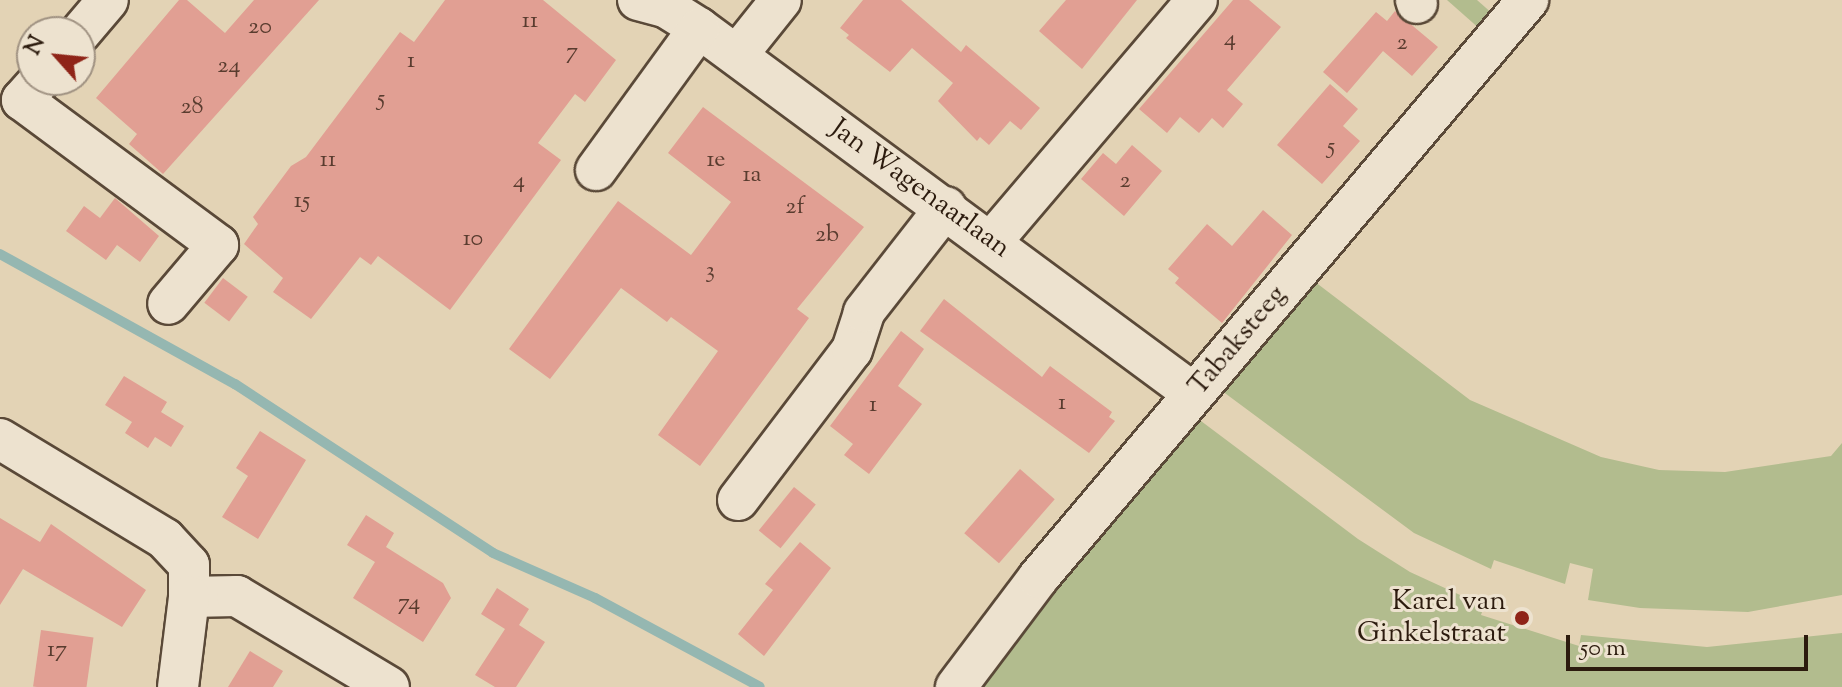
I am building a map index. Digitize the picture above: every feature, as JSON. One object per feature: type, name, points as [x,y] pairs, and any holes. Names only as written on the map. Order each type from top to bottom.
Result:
[{"type":"street","points":[[94,16],[108,0]]},
{"type":"street","name":"Jan Wagenaarlaan","points":[[638,0],[667,8],[699,28],[946,207],[1193,393]]},
{"type":"street","points":[[737,55],[781,0]]},
{"type":"street","points":[[992,241],[1197,0]]},
{"type":"street","name":"Tabaksteeg","points":[[956,687],[1038,578],[1528,0]]},
{"type":"street","points":[[596,170],[699,28]]},
{"type":"street","points":[[26,96],[22,100],[218,245],[168,304]]},
{"type":"street","points":[[738,500],[852,350],[864,312],[946,207]]},
{"type":"street","points":[[0,439],[165,539],[189,565],[189,597],[178,687]]},
{"type":"street","points":[[189,597],[237,596],[389,687]]},
{"type":"green space","points":[[1447,0],[1477,0],[1494,15],[1481,30]]},
{"type":"green space","points":[[1306,275],[1470,400],[1601,457],[1659,470],[1725,472],[1831,456],[1842,443],[1842,595],[1748,612],[1640,608],[1588,600],[1593,569],[1570,563],[1565,584],[1494,560],[1491,569],[1414,533],[1214,385]]},
{"type":"green space","points":[[1189,412],[1358,539],[1410,572],[1484,606],[1481,615],[1579,646],[1581,635],[1707,647],[1842,633],[1842,687],[967,687]]},
{"type":"building","points":[[179,0],[187,0],[225,33],[254,0],[319,0],[163,174],[129,144],[137,134],[96,98]]},
{"type":"building","points":[[445,0],[543,0],[616,60],[585,102],[575,94],[538,143],[561,160],[450,310],[378,256],[371,265],[360,257],[311,319],[273,292],[283,278],[244,244],[258,224],[253,217],[291,166],[306,157],[400,32],[414,42]]},
{"type":"building","points":[[863,0],[901,0],[961,52],[966,45],[1040,108],[1021,130],[1010,121],[989,145],[980,137],[977,141],[938,101],[953,83],[912,48],[890,72],[846,38],[849,35],[840,28]]},
{"type":"building","points":[[1066,0],[1137,0],[1082,69],[1039,31]]},
{"type":"building","points":[[1233,0],[1249,0],[1281,27],[1227,90],[1243,104],[1223,128],[1212,118],[1199,133],[1180,117],[1167,133],[1139,109]]},
{"type":"building","points":[[1395,11],[1438,47],[1412,76],[1383,51],[1347,93],[1323,72],[1376,12],[1387,21]]},
{"type":"building","points":[[1330,84],[1358,109],[1343,126],[1360,141],[1322,184],[1277,145]]},
{"type":"building","points":[[703,107],[864,227],[797,309],[809,318],[700,466],[658,435],[718,351],[671,317],[667,322],[621,288],[550,379],[509,349],[618,201],[691,255],[731,202],[668,153]]},
{"type":"building","points":[[1132,145],[1162,171],[1124,216],[1081,179],[1103,153],[1116,164]]},
{"type":"building","points":[[115,198],[159,236],[140,262],[117,245],[106,260],[66,231],[84,206],[100,218]]},
{"type":"building","points":[[1263,210],[1292,235],[1222,323],[1175,283],[1179,278],[1168,269],[1207,224],[1232,246]]},
{"type":"building","points":[[223,278],[248,297],[229,321],[204,303]]},
{"type":"building","points":[[944,299],[1042,377],[1050,366],[1112,412],[1109,417],[1115,421],[1089,453],[920,331]]},
{"type":"building","points":[[901,331],[924,349],[898,386],[922,404],[869,474],[844,455],[853,444],[830,426]]},
{"type":"building","points":[[124,376],[167,402],[161,412],[184,426],[171,447],[155,437],[148,448],[125,433],[132,422],[105,405]]},
{"type":"building","points":[[260,431],[306,460],[258,539],[222,517],[248,476],[236,468]]},
{"type":"building","points":[[1020,469],[1055,499],[999,563],[964,533]]},
{"type":"building","points":[[794,487],[816,505],[781,548],[759,531]]},
{"type":"building","points":[[366,515],[394,533],[386,547],[443,583],[451,598],[423,642],[353,598],[375,562],[347,545]]},
{"type":"building","points":[[0,518],[40,542],[51,524],[146,590],[122,627],[23,569],[0,605]]},
{"type":"building","points":[[800,542],[831,568],[764,656],[738,634],[773,590],[765,584]]},
{"type":"building","points":[[497,588],[529,609],[519,625],[545,642],[516,687],[495,687],[475,675],[505,629],[481,614]]},
{"type":"building","points":[[41,630],[93,637],[87,687],[33,686]]},
{"type":"building","points":[[250,651],[283,671],[273,687],[228,687]]},
{"type":"waterway","points":[[0,254],[235,384],[493,553],[595,598],[760,687]]},
{"type":"place","name":"Karel van Ginkelstraat","points":[[1522,618]]}]
